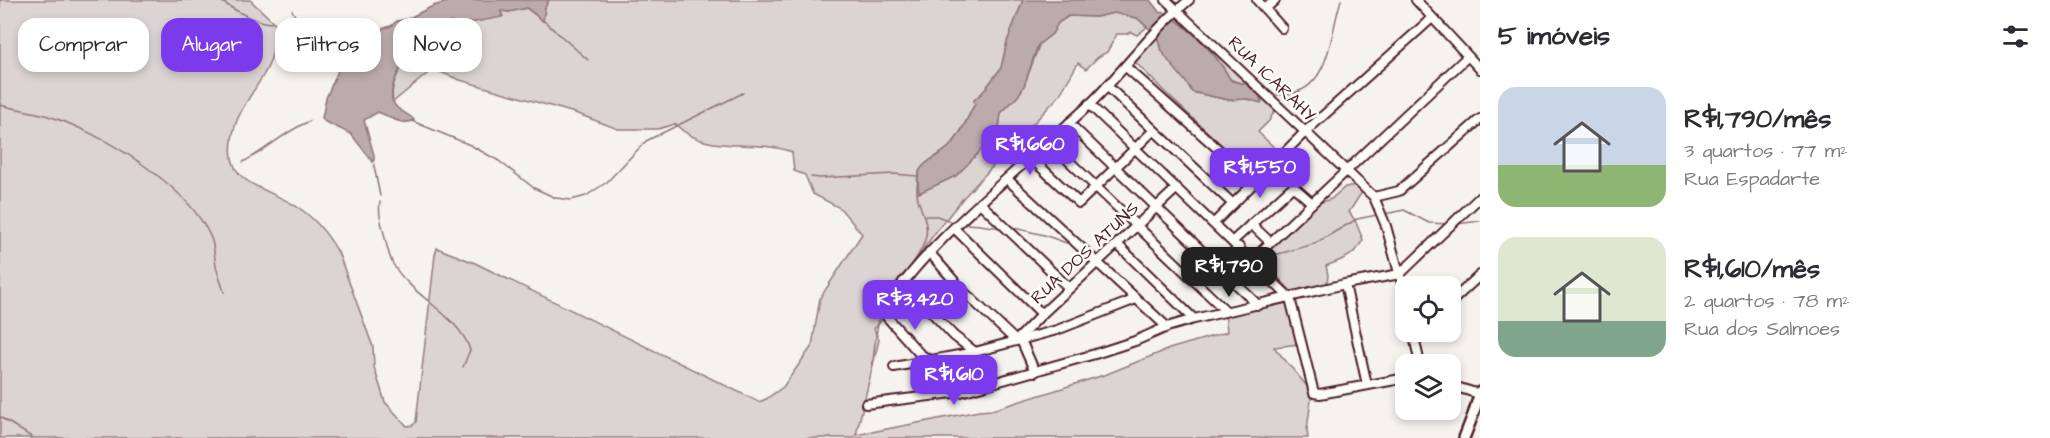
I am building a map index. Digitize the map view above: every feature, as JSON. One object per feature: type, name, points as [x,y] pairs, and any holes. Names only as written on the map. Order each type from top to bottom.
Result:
[{"type":"main road","points":[[1464,438],[1480,393]]},
{"type":"main road","points":[[1473,415],[1480,406]]},
{"type":"street","name":"RUA ICARAHY","points":[[1166,0],[1374,197],[1386,226],[1400,274]]},
{"type":"street","points":[[929,360],[919,353],[887,316],[887,310],[903,282],[929,252],[980,203],[1089,104],[1154,33],[1189,0]]},
{"type":"street","points":[[1257,0],[1282,28]]},
{"type":"street","points":[[1265,9],[1275,0]]},
{"type":"street","points":[[1416,0],[1480,69]]},
{"type":"street","points":[[1214,223],[1305,132],[1432,18]]},
{"type":"street","points":[[1252,260],[1467,57]]},
{"type":"street","points":[[1126,66],[1256,182]]},
{"type":"street","points":[[1107,86],[1233,204]]},
{"type":"street","points":[[1089,104],[1290,298],[1314,393],[1320,394],[1395,380]]},
{"type":"street","points":[[1374,197],[1399,191],[1480,118]]},
{"type":"street","points":[[1069,123],[1258,305]]},
{"type":"street","points":[[1031,158],[1077,203],[1082,203],[1153,130]]},
{"type":"street","points":[[1049,142],[1226,311]]},
{"type":"street","points":[[1007,179],[1167,327]]},
{"type":"street","name":"RUA DOS ATUNS","points":[[1018,340],[1096,262],[1177,188]]},
{"type":"street","points":[[1221,267],[1251,224],[1291,188],[1295,188],[1312,203]]},
{"type":"street","points":[[866,404],[961,392],[1115,347],[1194,319],[1345,284],[1400,274],[1480,197]]},
{"type":"street","points":[[980,203],[1069,288]]},
{"type":"street","points":[[1251,224],[1270,242]]},
{"type":"street","points":[[954,228],[1042,314]]},
{"type":"street","points":[[1117,244],[1194,319]]},
{"type":"street","points":[[929,252],[962,290],[1018,340],[1035,372]]},
{"type":"street","points":[[1461,293],[1480,275]]},
{"type":"street","points":[[903,282],[954,336],[975,352]]},
{"type":"street","points":[[1345,284],[1367,385]]},
{"type":"street","points":[[894,367],[975,352],[1018,340],[1087,320],[1137,299]]},
{"type":"street","points":[[1461,388],[1480,393]]},
{"type":"shaded area","points":[[0,0],[250,0],[275,23],[275,41],[270,63],[244,106],[235,126],[231,146],[233,161],[238,172],[247,180],[311,217],[338,252],[373,347],[374,367],[385,402],[407,426],[416,422],[437,248],[475,263],[759,402],[783,387],[812,346],[820,298],[862,234],[840,208],[813,194],[805,175],[794,171],[792,152],[777,148],[730,145],[701,140],[675,124],[658,129],[618,129],[578,114],[460,80],[440,72],[482,72],[482,20],[503,16],[500,11],[509,12],[526,8],[543,21],[545,7],[549,0],[1023,0],[1007,42],[1001,68],[974,100],[975,104],[954,142],[921,169],[917,183],[919,193],[956,176],[989,142],[999,128],[1001,113],[1018,96],[1024,86],[1040,43],[1052,34],[1058,23],[1069,16],[1096,17],[1114,13],[1137,18],[1147,27],[1137,35],[1131,32],[1117,34],[1107,52],[1086,69],[1078,63],[1059,96],[964,197],[886,296],[881,312],[884,316],[874,329],[879,340],[856,435],[992,410],[1107,374],[1169,349],[1227,332],[1225,313],[1283,301],[1288,304],[1299,344],[1274,347],[1312,392],[1308,438],[0,438]]},
{"type":"shaded area","points":[[454,0],[549,0],[545,7],[543,21],[527,8],[509,12],[501,11],[502,17],[482,21],[482,18],[409,18],[433,6]]},
{"type":"shaded area","points":[[1023,0],[1150,0],[1160,13],[1164,12],[1171,16],[1204,44],[1230,79],[1246,84],[1260,96],[1261,103],[1247,99],[1229,100],[1192,92],[1167,59],[1159,37],[1137,18],[1114,13],[1096,17],[1068,16],[1058,23],[1052,34],[1038,45],[1024,86],[1018,96],[1001,113],[999,128],[989,142],[956,176],[919,193],[918,182],[921,168],[954,142],[975,104],[974,100],[1001,68],[1007,42]]},
{"type":"shaded area","points":[[1179,17],[1276,108],[1269,121],[1258,132],[1279,152],[1255,176],[1133,60],[1157,35],[1160,48],[1187,81],[1192,92],[1228,100],[1235,98],[1262,101],[1249,87],[1230,79],[1206,46],[1175,19]]},
{"type":"shaded area","points":[[393,24],[393,72],[399,72],[392,90],[393,102],[414,120],[400,122],[378,112],[364,120],[374,155],[372,161],[351,134],[325,122],[322,118],[326,98],[337,72],[381,72],[381,30]]},
{"type":"shaded area","points":[[399,72],[429,72],[393,102],[394,83]]},
{"type":"shaded area","points":[[1357,185],[1362,192],[1349,212],[1363,240],[1351,254],[1326,266],[1327,284],[1292,292],[1260,258],[1316,204],[1331,199],[1345,187]]},
{"type":"waterway","points":[[219,0],[251,18],[272,23]]},
{"type":"waterway","points":[[1270,94],[1290,94],[1305,88],[1315,79],[1329,50],[1341,0]]},
{"type":"waterway","points":[[292,10],[296,18]]},
{"type":"waterway","points":[[544,21],[588,60]]},
{"type":"waterway","points":[[412,121],[470,145],[499,161],[534,188],[556,198],[571,200],[586,196],[607,182],[646,141],[743,93]]},
{"type":"waterway","points":[[0,105],[45,115],[90,133],[140,162],[163,180],[183,198],[211,238],[224,292]]},
{"type":"waterway","points":[[243,162],[310,121]]},
{"type":"waterway","points":[[373,161],[380,196]]},
{"type":"waterway","points":[[811,177],[894,174],[917,176]]},
{"type":"waterway","points":[[872,369],[881,313],[888,297],[917,257],[925,240],[926,225],[918,197],[918,182]]},
{"type":"waterway","points":[[380,202],[381,220],[392,261],[411,286],[456,326],[470,350],[463,367]]},
{"type":"waterway","points":[[1385,214],[1404,210],[1429,223],[1448,224]]},
{"type":"waterway","points":[[1264,258],[1314,244],[1357,219],[1377,215]]},
{"type":"waterway","points":[[925,216],[937,216],[955,223]]},
{"type":"waterway","points":[[1456,224],[1480,221]]},
{"type":"waterway","points":[[963,224],[999,227]]},
{"type":"waterway","points":[[1010,227],[1072,245]]},
{"type":"waterway","points":[[0,417],[33,438]]}]
